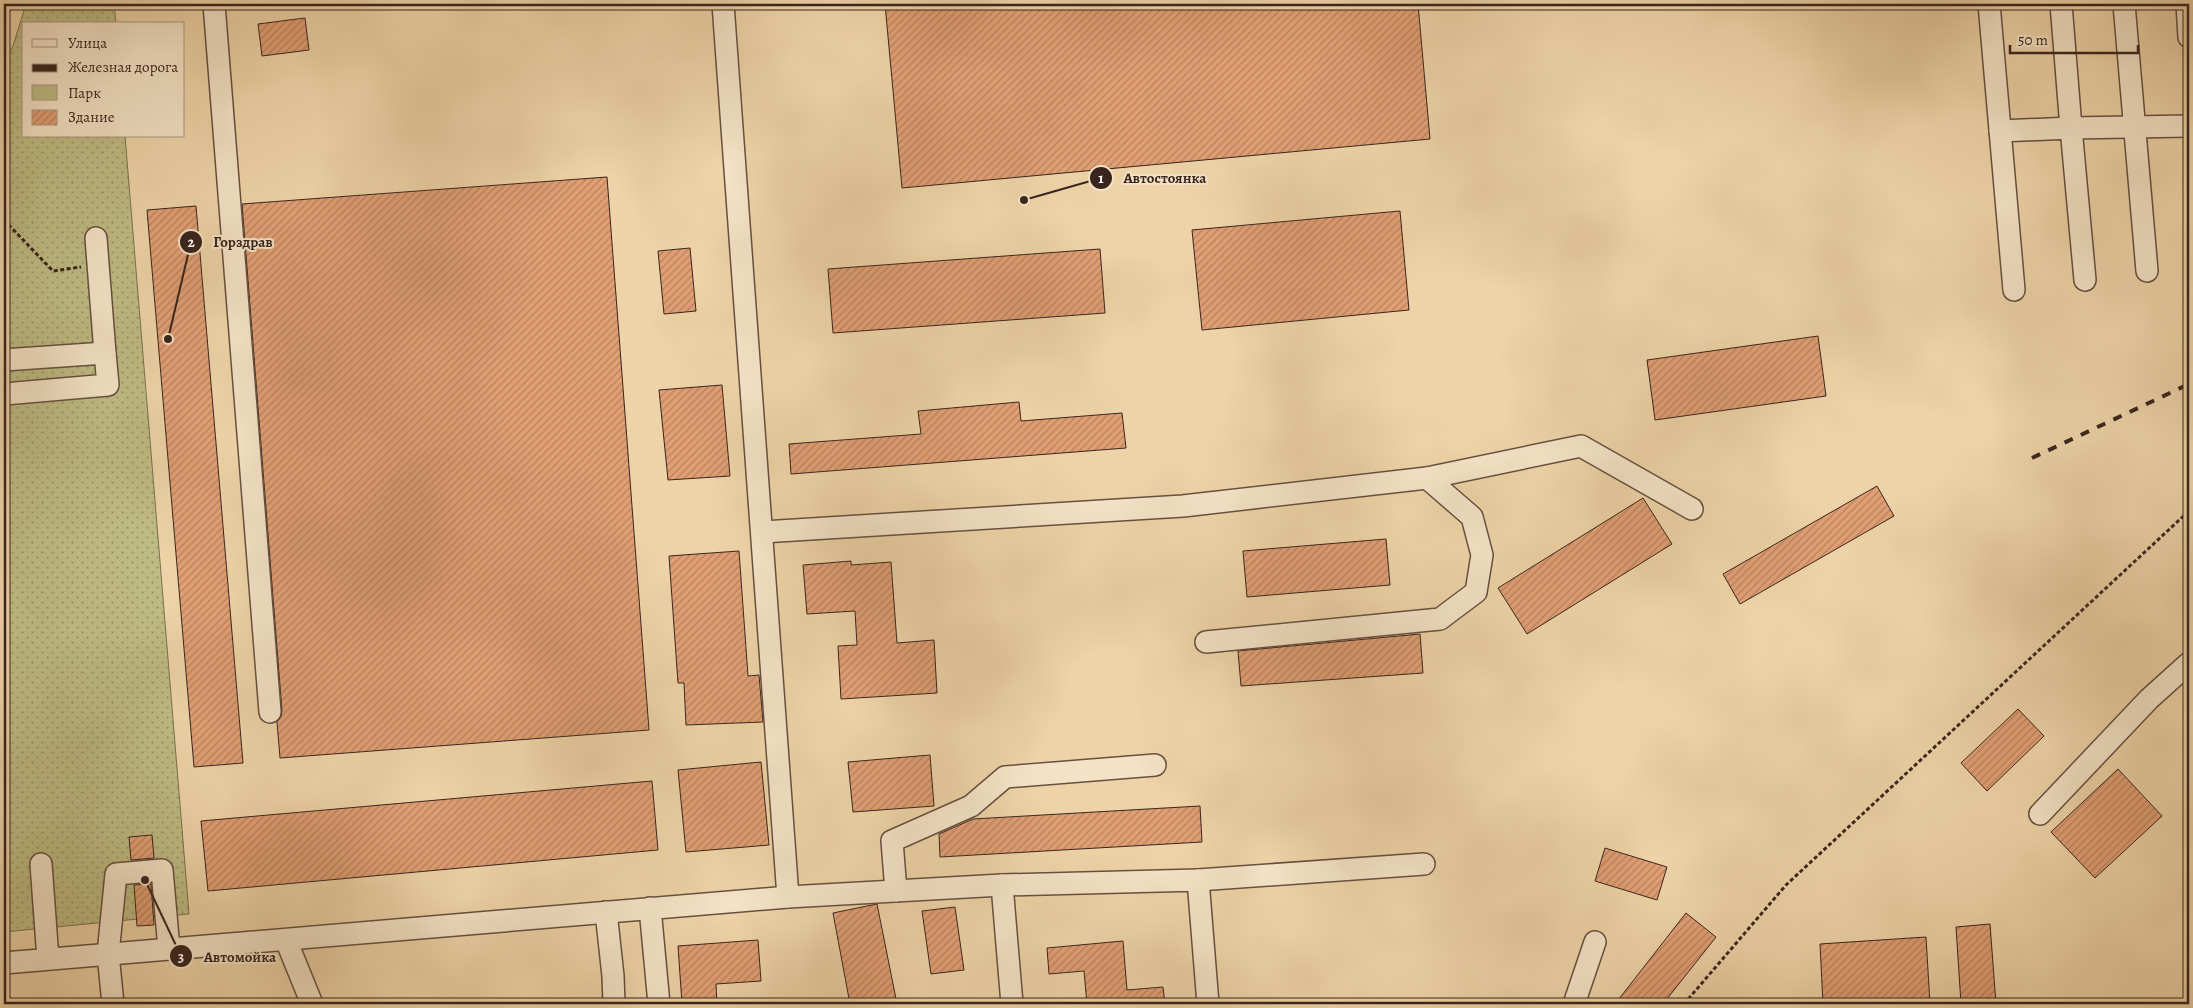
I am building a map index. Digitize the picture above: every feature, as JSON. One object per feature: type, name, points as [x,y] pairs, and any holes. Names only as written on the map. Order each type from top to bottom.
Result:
[{"type":"street","points":[[214,4],[270,712]]},
{"type":"street","points":[[723,4],[788,897]]},
{"type":"street","points":[[1989,4],[2014,290]]},
{"type":"street","points":[[2061,4],[2085,280]]},
{"type":"street","points":[[2124,4],[2147,272]]},
{"type":"street","points":[[2186,4],[2189,37]]},
{"type":"street","points":[[2000,131],[2189,126]]},
{"type":"street","points":[[4,394],[108,385],[96,238]]},
{"type":"street","points":[[4,360],[105,353]]},
{"type":"street","points":[[762,532],[1183,506],[1427,478],[1582,446],[1692,509]]},
{"type":"street","points":[[1206,642],[1440,619],[1476,592],[1482,556],[1472,517],[1427,478]]},
{"type":"street","points":[[2040,814],[2149,699],[2189,663]]},
{"type":"street","points":[[896,891],[892,842],[971,806],[1005,778],[1155,765]]},
{"type":"street","points":[[41,864],[48,959]]},
{"type":"street","points":[[4,963],[788,897],[1002,885],[1198,880],[1424,864]]},
{"type":"street","points":[[113,1004],[108,954],[116,874],[162,870],[169,949]]},
{"type":"street","points":[[1198,880],[1208,1004]]},
{"type":"street","points":[[1002,885],[1012,1004]]},
{"type":"street","points":[[650,908],[659,1004]]},
{"type":"street","points":[[606,912],[614,1004]]},
{"type":"street","points":[[286,940],[312,1004]]},
{"type":"street","points":[[1574,1004],[1595,942]]},
{"type":"path","points":[[4,25],[11,4]]},
{"type":"path","points":[[4,220],[53,271],[98,265]]},
{"type":"path","points":[[1684,1004],[1786,885],[2189,511]]},
{"type":"path","points":[[4,990],[5,1004]]},
{"type":"green space","points":[[26,4],[114,4],[116,22],[22,22],[22,138],[125,138],[189,914],[4,932],[4,238],[6,238],[4,220],[4,62],[13,46]]},
{"type":"building","points":[[885,4],[1418,4],[1430,139],[902,188]]},
{"type":"building","points":[[305,18],[309,50],[262,56],[258,24]]},
{"type":"building","points":[[607,177],[649,730],[280,758],[277,722],[281,717],[282,711],[242,204]]},
{"type":"building","points":[[196,206],[243,763],[194,767],[147,210]]},
{"type":"building","points":[[1400,211],[1409,310],[1202,330],[1192,230]]},
{"type":"building","points":[[690,248],[696,311],[664,314],[658,251]]},
{"type":"building","points":[[1100,249],[1105,313],[833,333],[828,269]]},
{"type":"building","points":[[1818,336],[1826,396],[1655,420],[1647,360]]},
{"type":"building","points":[[722,385],[730,476],[668,480],[659,390]]},
{"type":"building","points":[[1019,402],[1021,421],[1122,413],[1126,448],[791,474],[789,444],[921,434],[918,411]]},
{"type":"building","points":[[1877,486],[1894,516],[1740,604],[1723,574]]},
{"type":"building","points":[[1643,498],[1672,544],[1527,634],[1498,588]]},
{"type":"building","points":[[1386,539],[1390,585],[1247,597],[1243,551]]},
{"type":"building","points":[[739,551],[748,676],[759,675],[763,722],[686,725],[684,683],[678,683],[669,556]]},
{"type":"building","points":[[851,561],[851,565],[891,562],[897,643],[934,640],[937,693],[841,699],[838,646],[857,645],[855,611],[807,614],[803,565]]},
{"type":"building","points":[[1420,634],[1423,673],[1241,686],[1238,651]]},
{"type":"building","points":[[2018,709],[2044,736],[1987,791],[1961,763]]},
{"type":"building","points":[[930,755],[934,806],[853,812],[848,762]]},
{"type":"building","points":[[761,762],[769,845],[686,852],[678,770]]},
{"type":"building","points":[[2118,769],[2162,816],[2095,878],[2051,832]]},
{"type":"building","points":[[652,781],[658,850],[208,891],[201,821]]},
{"type":"building","points":[[1200,806],[1202,842],[940,857],[939,834],[973,819]]},
{"type":"building","points":[[152,835],[154,858],[131,860],[129,837]]},
{"type":"building","points":[[1605,848],[1667,867],[1657,900],[1595,881]]},
{"type":"building","points":[[151,884],[154,925],[137,926],[134,885]]},
{"type":"building","points":[[877,904],[897,1004],[850,1004],[833,913]]},
{"type":"building","points":[[955,907],[964,970],[931,974],[922,911]]},
{"type":"building","points":[[1686,913],[1716,937],[1663,1004],[1615,1004]]},
{"type":"building","points":[[1990,924],[1996,1004],[1961,1004],[1956,927]]},
{"type":"building","points":[[1926,937],[1930,1004],[1823,1004],[1820,944]]},
{"type":"building","points":[[758,940],[761,981],[716,984],[717,1004],[682,1004],[678,946]]},
{"type":"building","points":[[1123,941],[1127,990],[1163,987],[1165,1004],[1087,1004],[1084,971],[1049,974],[1047,948]]},
{"type":"railway","points":[[2032,458],[2189,384]]},
{"type":"place","name":"Автостоянка","points":[[1024,200]]},
{"type":"place","name":"Горздрав","points":[[168,339]]},
{"type":"place","name":"Автомойка","points":[[145,880]]}]
